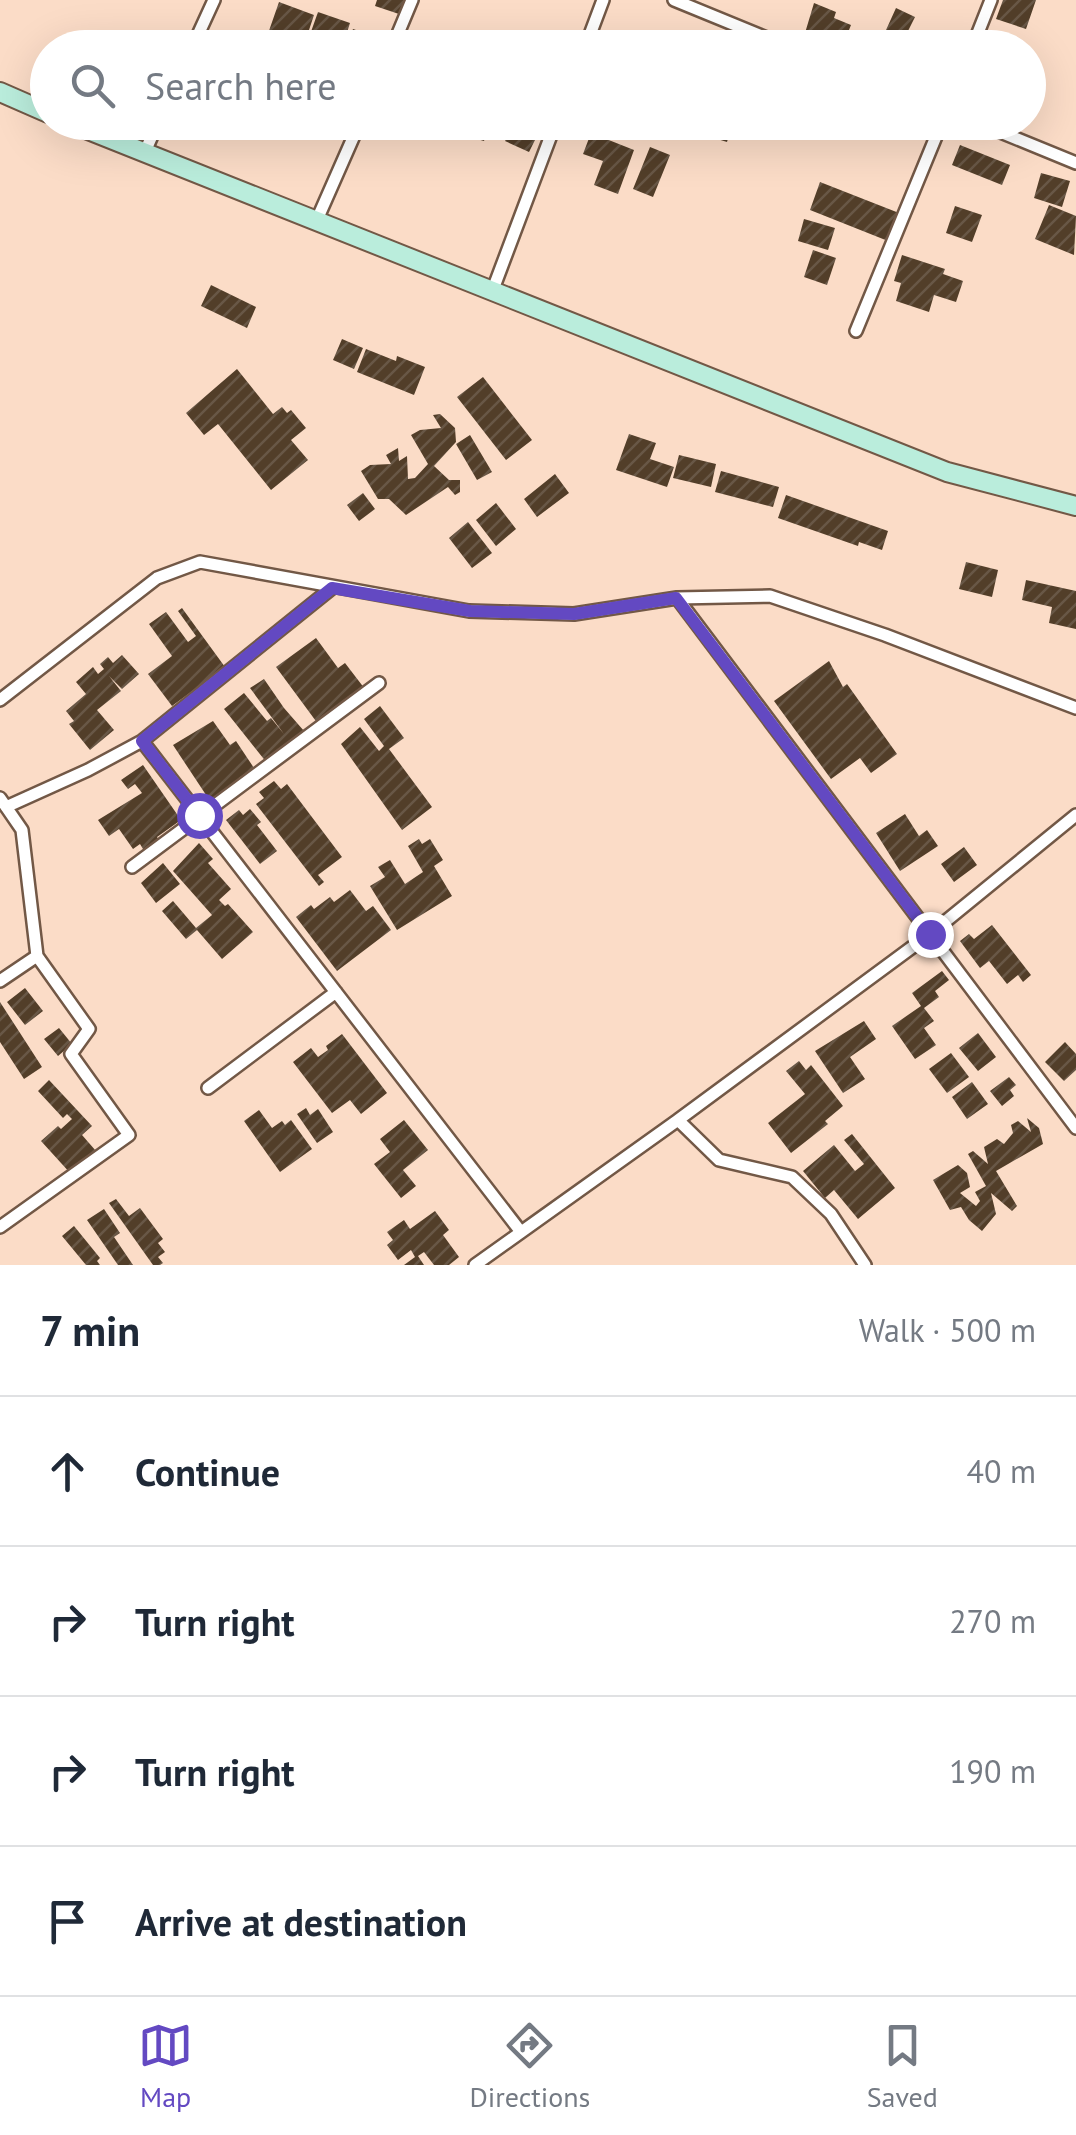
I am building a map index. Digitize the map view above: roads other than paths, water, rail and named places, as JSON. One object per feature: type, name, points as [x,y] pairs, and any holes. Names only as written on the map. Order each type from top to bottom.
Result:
[{"type":"main road","points":[[0,92],[30,105]]},
{"type":"main road","points":[[111,140],[947,472],[1076,506]]},
{"type":"street","points":[[200,30],[214,0]]},
{"type":"street","points":[[400,30],[412,0]]},
{"type":"street","points":[[592,30],[603,0]]},
{"type":"street","points":[[674,0],[747,30]]},
{"type":"street","points":[[979,30],[991,0]]},
{"type":"street","points":[[144,154],[150,140]]},
{"type":"street","points":[[316,222],[352,140]]},
{"type":"street","points":[[492,292],[549,140]]},
{"type":"street","points":[[856,331],[935,140]]},
{"type":"street","points":[[1020,140],[1076,163]]},
{"type":"street","points":[[0,700],[158,578],[200,562],[470,611],[574,614],[676,598],[770,596],[1076,708]]},
{"type":"street","points":[[0,1227],[129,1135],[71,1054],[89,1029],[38,956],[22,830],[3,802],[88,770],[142,741],[332,588]]},
{"type":"street","points":[[676,598],[1076,1128]]},
{"type":"street","points":[[132,867],[379,683]]},
{"type":"street","points":[[142,741],[522,1232]]},
{"type":"street","points":[[475,1265],[930,934],[1076,815]]},
{"type":"street","points":[[0,980],[38,956]]},
{"type":"street","points":[[208,1088],[336,992]]},
{"type":"street","points":[[678,1120],[719,1160],[792,1177],[831,1214],[865,1265]]}]
